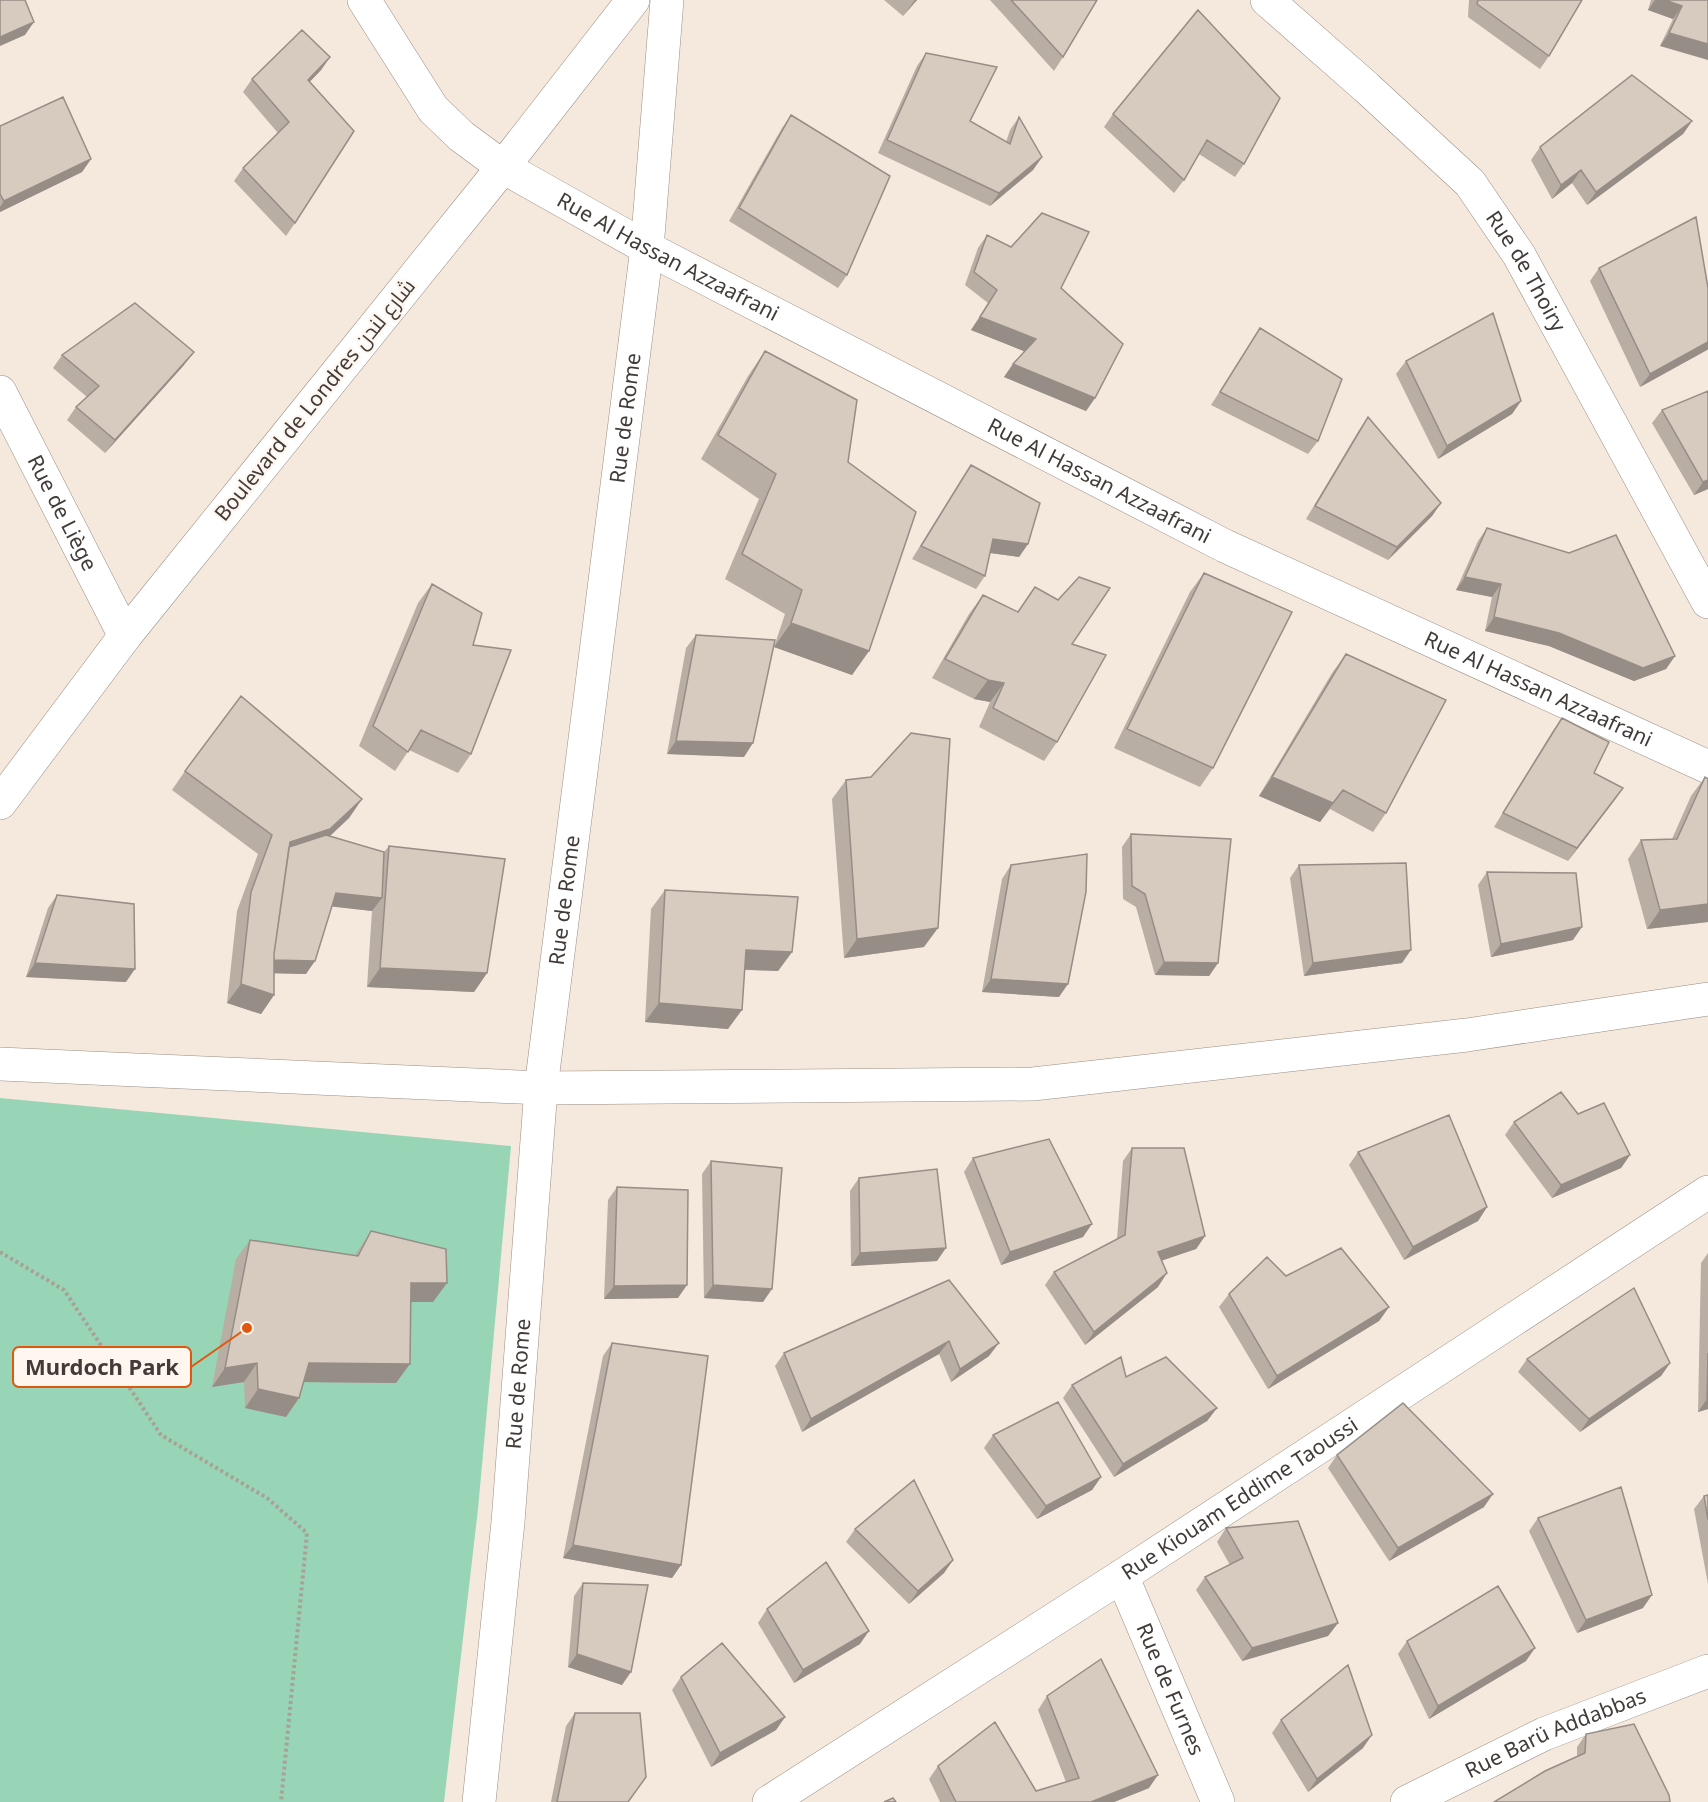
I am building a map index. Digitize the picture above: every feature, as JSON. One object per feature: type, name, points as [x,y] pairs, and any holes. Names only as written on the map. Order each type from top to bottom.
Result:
[{"type":"street","name":"Rue Al Hassan Azzaafrani","points":[[364,0],[433,109],[461,136],[503,167],[647,248],[1225,546],[1708,767]]},
{"type":"street","name":"Boulevard de Londres شارع لندن","points":[[0,803],[125,636],[503,167],[633,0]]},
{"type":"street","name":"Rue de Rome","points":[[478,1802],[507,1522],[541,1088],[647,248],[667,0]]},
{"type":"street","name":"Rue de Thoiry","points":[[1267,0],[1470,183],[1519,255],[1708,602]]},
{"type":"street","name":"Rue de Liège","points":[[0,392],[125,636]]},
{"type":"street","points":[[3,1061],[541,1088],[1034,1084],[1467,1035],[1708,999]]},
{"type":"street","name":"Rue Kiouam Eddime Taoussi","points":[[769,1802],[1122,1576],[1708,1192]]},
{"type":"street","name":"Rue de Furnes","points":[[1122,1576],[1218,1802]]},
{"type":"street","name":"Rue Barü Addabbas","points":[[1407,1802],[1544,1734],[1708,1671]]},
{"type":"path","points":[[0,1252],[64,1290],[161,1436],[267,1498],[307,1533],[281,1802]]},
{"type":"green space","points":[[0,1098],[511,1146],[478,1509],[444,1802],[0,1802]]},
{"type":"building","points":[[0,0],[25,0],[34,22],[0,37]]},
{"type":"building","points":[[1011,0],[1097,0],[1063,57]]},
{"type":"building","points":[[1478,0],[1582,0],[1549,56],[1477,4]]},
{"type":"building","points":[[1665,0],[1708,0],[1708,44],[1669,33],[1682,6]]},
{"type":"building","points":[[1198,10],[1280,98],[1244,164],[1207,140],[1184,180],[1113,114]]},
{"type":"building","points":[[302,30],[330,57],[308,80],[354,131],[295,223],[243,168],[289,122],[252,79]]},
{"type":"building","points":[[926,53],[997,67],[970,121],[1010,144],[1019,117],[1042,157],[999,193],[887,140]]},
{"type":"building","points":[[1632,75],[1692,121],[1596,192],[1581,170],[1561,185],[1540,147]]},
{"type":"building","points":[[63,97],[91,159],[4,201],[0,194],[0,126]]},
{"type":"building","points":[[791,115],[890,176],[847,275],[739,208]]},
{"type":"building","points":[[1042,213],[1089,232],[1061,288],[1123,344],[1095,398],[1013,364],[1036,339],[980,317],[997,290],[974,272],[987,235],[1011,247]]},
{"type":"building","points":[[1696,217],[1708,288],[1708,342],[1650,374],[1599,268]]},
{"type":"building","points":[[135,303],[194,352],[115,440],[76,407],[99,386],[62,355]]},
{"type":"building","points":[[1493,313],[1521,401],[1447,446],[1406,361]]},
{"type":"building","points":[[1260,328],[1342,379],[1318,441],[1220,392]]},
{"type":"building","points":[[765,351],[857,400],[848,462],[916,512],[869,651],[791,623],[802,590],[742,554],[776,474],[718,435]]},
{"type":"building","points":[[1708,391],[1708,480],[1703,482],[1662,410]]},
{"type":"building","points":[[1368,417],[1441,503],[1397,547],[1315,506]]},
{"type":"building","points":[[971,465],[1040,503],[1028,544],[993,539],[985,576],[921,546]]},
{"type":"building","points":[[1487,528],[1569,553],[1616,535],[1675,656],[1643,668],[1559,633],[1494,617],[1501,584],[1465,577]]},
{"type":"building","points":[[1204,573],[1292,612],[1213,768],[1127,729]]},
{"type":"building","points":[[1079,577],[1110,588],[1072,644],[1106,655],[1057,742],[993,708],[1004,683],[988,680],[945,659],[983,595],[1018,612],[1035,587],[1058,600]]},
{"type":"building","points":[[432,584],[482,613],[473,645],[511,650],[471,754],[421,730],[408,752],[373,726]]},
{"type":"building","points":[[696,635],[775,640],[753,743],[676,741]]},
{"type":"building","points":[[1346,654],[1446,700],[1386,813],[1343,790],[1333,803],[1272,777]]},
{"type":"building","points":[[241,696],[362,799],[330,829],[290,842],[274,954],[274,995],[241,984],[251,892],[272,835],[185,771]]},
{"type":"building","points":[[1562,718],[1609,742],[1594,773],[1623,788],[1577,848],[1503,813]]},
{"type":"building","points":[[911,733],[950,739],[938,928],[857,939],[846,780],[871,777]]},
{"type":"building","points":[[1705,777],[1708,779],[1708,904],[1660,910],[1641,840],[1677,839]]},
{"type":"building","points":[[1131,834],[1231,839],[1218,963],[1164,962],[1145,894],[1132,886]]},
{"type":"building","points":[[326,835],[384,852],[382,898],[336,893],[315,961],[274,960],[289,847]]},
{"type":"building","points":[[389,846],[505,859],[487,973],[380,968]]},
{"type":"building","points":[[1087,854],[1086,892],[1068,984],[991,979],[1011,865]]},
{"type":"building","points":[[1406,863],[1411,950],[1313,963],[1299,865]]},
{"type":"building","points":[[1487,872],[1576,873],[1582,927],[1501,944]]},
{"type":"building","points":[[665,890],[798,897],[792,952],[746,950],[742,1010],[659,1003]]},
{"type":"building","points":[[57,895],[134,904],[135,969],[35,963]]},
{"type":"building","points":[[1561,1092],[1578,1114],[1604,1103],[1630,1155],[1561,1185],[1514,1122]]},
{"type":"building","points":[[1449,1115],[1487,1207],[1413,1247],[1358,1152]]},
{"type":"building","points":[[1049,1139],[1092,1224],[1010,1252],[973,1158]]},
{"type":"building","points":[[1132,1148],[1184,1148],[1205,1236],[1158,1252],[1167,1273],[1094,1332],[1054,1272],[1125,1235]]},
{"type":"building","points":[[711,1161],[782,1168],[772,1289],[713,1285]]},
{"type":"building","points":[[937,1169],[946,1248],[860,1253],[859,1178]]},
{"type":"building","points":[[617,1187],[688,1190],[687,1285],[614,1286]]},
{"type":"building","points":[[371,1231],[446,1249],[447,1283],[411,1283],[410,1364],[309,1363],[299,1398],[258,1389],[257,1363],[225,1368],[250,1240],[358,1256]]},
{"type":"building","points":[[1341,1248],[1389,1307],[1277,1376],[1229,1294],[1267,1257],[1286,1276]]},
{"type":"building","points":[[949,1280],[999,1343],[960,1369],[949,1341],[811,1419],[784,1353]]},
{"type":"building","points":[[1634,1288],[1670,1363],[1589,1419],[1527,1359]]},
{"type":"building","points":[[612,1343],[708,1356],[681,1565],[573,1545]]},
{"type":"building","points":[[1708,1353],[1708,1399],[1707,1399]]},
{"type":"building","points":[[1121,1357],[1126,1377],[1166,1357],[1217,1408],[1123,1464],[1072,1385]]},
{"type":"building","points":[[1058,1402],[1101,1477],[1046,1506],[993,1435]]},
{"type":"building","points":[[1403,1403],[1493,1494],[1398,1548],[1337,1455]]},
{"type":"building","points":[[914,1480],[953,1560],[918,1591],[855,1529]]},
{"type":"building","points":[[1621,1487],[1652,1595],[1586,1620],[1538,1518]]},
{"type":"building","points":[[1708,1495],[1708,1520],[1704,1496]]},
{"type":"building","points":[[1298,1521],[1338,1623],[1252,1648],[1205,1577],[1243,1558],[1226,1528]]},
{"type":"building","points":[[826,1562],[869,1631],[803,1670],[767,1609]]},
{"type":"building","points":[[583,1583],[648,1585],[631,1672],[577,1654]]},
{"type":"building","points":[[1498,1586],[1535,1648],[1438,1706],[1407,1641]]},
{"type":"building","points":[[722,1643],[785,1717],[720,1753],[681,1677]]},
{"type":"building","points":[[1101,1659],[1158,1775],[1091,1802],[956,1802],[938,1766],[995,1722],[1036,1791],[1079,1778],[1047,1696]]},
{"type":"building","points":[[1348,1665],[1372,1735],[1317,1779],[1281,1720]]},
{"type":"building","points":[[575,1713],[640,1713],[646,1777],[628,1802],[557,1802]]},
{"type":"building","points":[[1634,1724],[1669,1795],[1670,1802],[1494,1802],[1545,1771],[1585,1753],[1586,1734]]},
{"type":"building","points":[[893,1798],[896,1802],[884,1802]]},
{"type":"place","name":"Murdoch Park","points":[[247,1328]]}]
